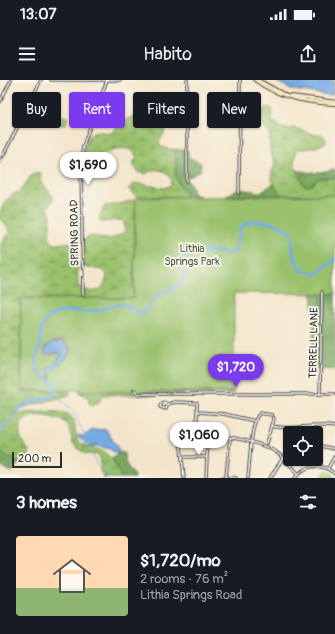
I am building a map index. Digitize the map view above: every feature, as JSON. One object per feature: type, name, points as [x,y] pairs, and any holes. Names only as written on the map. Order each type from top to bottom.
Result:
[{"type":"main road","points":[[256,80],[268,89],[288,97],[304,101],[335,103]]},
{"type":"street","points":[[0,102],[11,80]]},
{"type":"street","points":[[0,162],[41,80]]},
{"type":"street","points":[[51,80],[120,80]]},
{"type":"street","name":"SPRING ROAD","points":[[83,295],[80,161],[83,146],[107,80]]},
{"type":"street","points":[[187,80],[187,181]]},
{"type":"street","points":[[239,193],[240,80]]},
{"type":"street","name":"TERRELL LANE","points":[[320,394],[322,292]]},
{"type":"street","points":[[134,390],[139,394],[335,394]]},
{"type":"street","points":[[168,404],[175,402],[195,402],[198,405],[197,434]]},
{"type":"street","points":[[198,412],[224,414],[256,421]]},
{"type":"street","points":[[248,478],[251,443],[256,421],[260,413],[272,415],[274,419],[266,447]]},
{"type":"street","points":[[272,426],[288,428],[314,425],[335,427]]},
{"type":"street","points":[[184,478],[180,437],[183,435],[197,434],[230,438],[266,447],[283,458],[270,478]]},
{"type":"street","points":[[206,478],[208,435]]},
{"type":"street","points":[[226,477],[230,438]]},
{"type":"street","points":[[323,447],[335,449]]},
{"type":"street","points":[[328,469],[335,456]]},
{"type":"street","points":[[181,457],[206,457]]},
{"type":"street","points":[[291,466],[298,473]]},
{"type":"street","points":[[295,478],[298,473],[311,466],[328,469],[335,474]]},
{"type":"street","points":[[221,478],[236,478]]},
{"type":"green space","points":[[265,108],[271,108],[273,111],[271,119],[282,129],[295,128],[315,135],[322,134],[326,139],[326,143],[316,147],[296,150],[294,163],[304,186],[312,186],[318,179],[333,178],[335,180],[335,195],[281,195],[272,180],[272,173],[275,165],[270,150],[270,134],[263,125],[261,119]]},
{"type":"green space","points":[[63,116],[68,117],[66,124],[61,125],[61,119]]},
{"type":"green space","points":[[133,116],[133,128],[166,128],[159,142],[160,146],[174,151],[176,158],[176,177],[186,196],[136,197],[128,189],[135,183],[163,188],[171,186],[172,182],[167,174],[160,170],[153,170],[146,174],[138,172],[133,163],[137,157],[132,150],[118,149],[97,156],[85,157],[84,149],[90,134],[97,131],[111,133],[117,128],[125,128],[126,120]]},
{"type":"green space","points":[[171,149],[186,150],[186,182],[188,181],[193,188],[193,194],[200,196],[186,196],[183,192],[176,174],[177,159]]},
{"type":"green space","points":[[188,157],[201,163],[200,171],[188,178]]},
{"type":"green space","points":[[335,169],[335,180],[322,178],[312,186],[304,186],[296,170],[316,173]]},
{"type":"green space","points":[[37,172],[41,174],[40,180],[54,198],[47,208],[51,216],[49,237],[54,244],[77,242],[78,286],[82,288],[82,296],[84,289],[89,291],[97,291],[100,289],[105,283],[107,274],[102,270],[83,267],[83,240],[91,236],[103,239],[112,238],[125,231],[124,222],[120,220],[102,222],[99,218],[104,206],[120,204],[135,199],[133,298],[20,298],[21,391],[70,391],[70,395],[18,409],[18,414],[47,411],[69,415],[73,419],[76,436],[79,442],[106,454],[115,464],[121,478],[103,478],[100,470],[101,462],[99,455],[85,454],[73,444],[68,424],[62,420],[45,416],[29,417],[23,421],[20,427],[20,436],[30,452],[27,458],[19,463],[0,452],[0,249],[2,243],[10,232],[0,219],[0,214],[3,205],[8,198],[21,191],[32,174]]},
{"type":"green space","points":[[275,183],[281,195],[224,196],[238,190],[240,194],[240,189],[260,192]]},
{"type":"green space","name":"Lithia Springs Park","points":[[335,195],[335,294],[234,293],[234,392],[22,390],[21,299],[134,298],[136,198]]},
{"type":"green space","points":[[312,294],[321,294],[320,369],[312,368],[314,318]]},
{"type":"green space","points":[[322,294],[335,294],[335,370],[322,369]]},
{"type":"green space","points":[[78,392],[105,392],[99,402],[92,406],[89,403],[89,398]]},
{"type":"green space","points":[[105,392],[135,392],[139,395],[104,395]]},
{"type":"green space","points":[[138,392],[234,393],[234,394],[139,393]]},
{"type":"green space","points":[[0,452],[19,463],[12,472],[0,466]]},
{"type":"green space","points":[[120,452],[124,453],[125,462],[134,478],[121,478],[112,457],[117,456]]},
{"type":"green space","points":[[326,470],[333,474],[335,478],[322,478]]},
{"type":"sand","points":[[64,340],[71,349],[66,360],[70,349],[63,341],[54,342],[50,356],[59,352],[61,353],[60,357],[59,353],[48,357],[44,355],[45,347],[49,343],[55,341]]},
{"type":"water","points":[[273,80],[334,80],[333,94],[329,95],[293,90]]},
{"type":"water","points":[[61,341],[69,347],[70,352],[62,363],[51,371],[50,382],[48,368],[58,361],[61,353],[59,352],[46,355],[45,348],[50,344]]},
{"type":"water","points":[[106,429],[119,450],[117,455],[110,449],[87,444],[78,437],[78,435],[84,436],[92,430]]},
{"type":"waterway","points":[[0,431],[8,425],[24,405],[32,401],[45,399],[56,392],[55,386],[40,373],[37,364],[42,328],[47,319],[52,315],[66,311],[95,311],[124,304],[141,314],[160,295],[177,286],[184,277],[180,264],[183,258],[201,251],[235,253],[240,231],[249,222],[256,221],[272,223],[291,232],[294,256],[301,270],[317,274],[335,259]]},
{"type":"waterway","points":[[53,384],[59,378]]},
{"type":"waterway","points":[[54,394],[73,411],[85,436]]},
{"type":"waterway","points":[[89,444],[97,466],[107,473],[108,478]]}]
